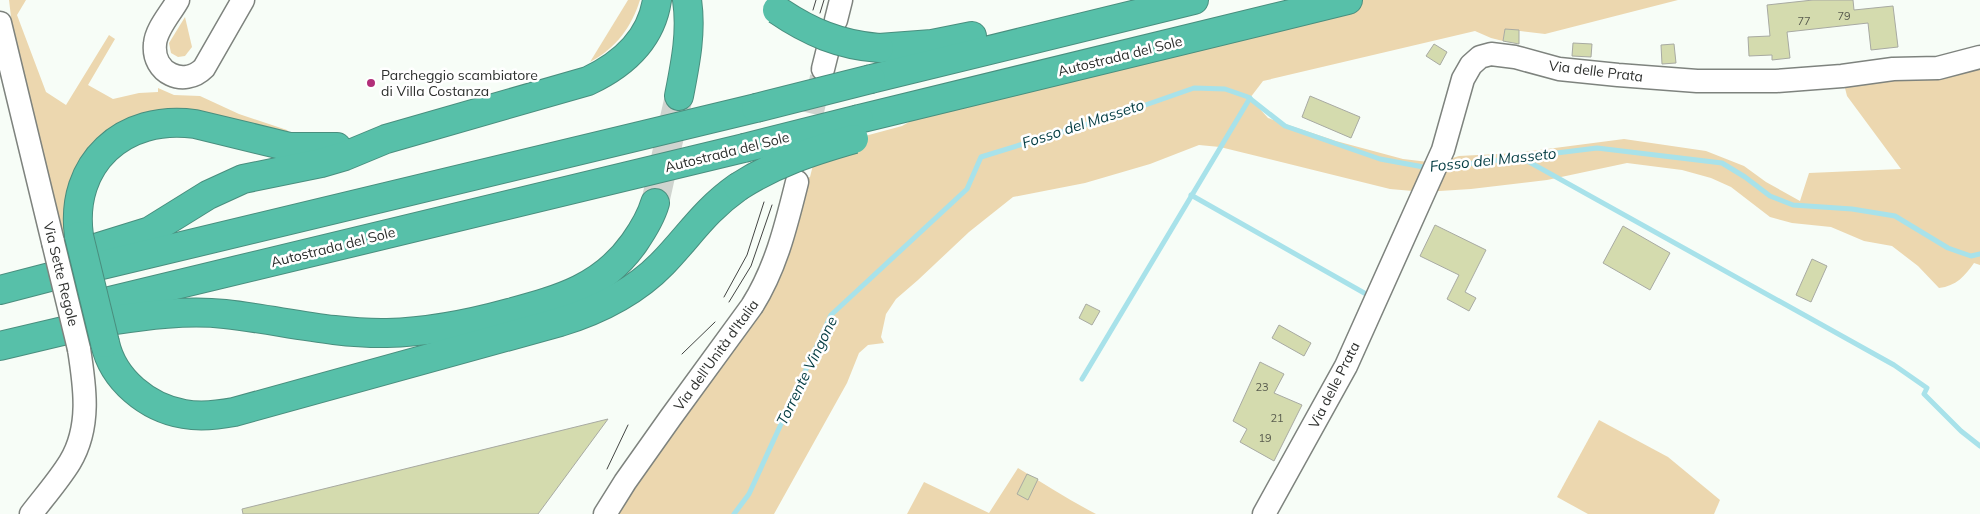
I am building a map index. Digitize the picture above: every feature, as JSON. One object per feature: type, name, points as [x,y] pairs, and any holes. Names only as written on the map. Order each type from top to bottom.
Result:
[{"type":"highway","points":[[0,290],[69,256],[150,231],[208,194],[227,185],[261,175],[321,163],[345,156],[386,140],[553,92],[602,74],[617,65],[636,47],[652,21],[657,0]]},
{"type":"highway","points":[[679,96],[687,49],[689,21],[687,0]]},
{"type":"highway","points":[[0,274],[69,256],[756,108],[1194,0]]},
{"type":"highway","name":"Autostrada del Sole","points":[[106,322],[744,148],[856,129],[902,126],[957,95],[1348,0]]},
{"type":"highway","points":[[770,5],[812,32],[856,45],[879,48],[932,44],[1040,22],[1156,9]]},
{"type":"highway","points":[[386,140],[337,147],[290,147],[179,121],[149,124],[136,128],[121,137],[103,153],[88,173],[82,187],[69,256],[106,322],[111,360],[123,379],[137,393],[155,405],[177,413],[197,416],[234,412],[560,322],[607,305],[630,291],[654,271],[712,206],[738,187],[781,163],[856,129]]},
{"type":"highway","points":[[106,322],[178,313],[205,313],[352,331],[385,333],[434,330],[459,326],[546,303],[590,285],[609,271],[625,255],[646,225],[655,203]]},
{"type":"highway","points":[[0,327],[67,331]]},
{"type":"highway","points":[[0,346],[67,331]]},
{"type":"street","points":[[178,0],[158,33],[154,52],[156,61],[162,69],[170,75],[182,78],[198,73],[204,68],[243,0]]},
{"type":"street","name":"Via Sette Regole","points":[[0,23],[69,256],[67,331],[85,393],[82,433],[70,462],[31,514]]},
{"type":"street","name":"Via delle Prata","points":[[1264,514],[1346,366],[1443,150],[1463,79],[1470,65],[1480,58],[1491,54],[1515,57],[1565,69],[1717,81],[1811,79],[1893,69],[1938,68],[1980,57]]},
{"type":"street","name":"Via dell'Unità d'Italia","points":[[605,514],[625,482],[752,306],[764,286],[777,257],[797,182]]},
{"type":"shaded area","points":[[9,0],[26,0],[17,15],[46,92],[66,105],[109,35],[115,39],[88,85],[113,99],[139,93],[158,92],[158,88],[174,95],[200,96],[239,114],[287,130],[290,133],[164,112],[66,207],[64,238],[12,25]]},
{"type":"shaded area","points":[[628,0],[640,0],[632,20],[615,44],[590,62]]},
{"type":"shaded area","points":[[1348,0],[1678,0],[1545,34],[1505,29],[1503,41],[1475,31],[1263,81],[1250,98],[1268,118],[1336,141],[1403,159],[1437,163],[1459,156],[1517,153],[1624,139],[1706,151],[1744,166],[1766,182],[1800,201],[1809,173],[1901,169],[1847,96],[1842,76],[1980,57],[1980,265],[1974,263],[1960,280],[1939,288],[1918,266],[1892,246],[1864,241],[1831,227],[1792,223],[1770,217],[1731,187],[1711,178],[1682,170],[1627,163],[1547,180],[1471,189],[1424,192],[1390,189],[1220,147],[1199,145],[1150,164],[1085,183],[1013,197],[969,232],[896,299],[886,314],[881,337],[884,343],[868,345],[859,353],[847,383],[774,514],[605,514],[752,306],[797,182],[810,177],[817,149],[902,126],[957,95]]},
{"type":"shaded area","points":[[185,17],[192,47],[185,56],[178,57],[171,53],[169,43]]},
{"type":"shaded area","points":[[1599,420],[1668,457],[1720,500],[1714,514],[1588,514],[1557,497]]},
{"type":"shaded area","points":[[1018,468],[1096,514],[907,514],[924,482],[989,513]]},
{"type":"building","points":[[1813,0],[1853,0],[1854,10],[1893,6],[1898,47],[1871,50],[1868,23],[1787,32],[1790,58],[1772,60],[1772,55],[1749,56],[1748,37],[1770,36],[1767,5]]},
{"type":"building","points":[[1505,29],[1519,30],[1519,44],[1503,41]]},
{"type":"building","points":[[1573,43],[1592,44],[1591,57],[1572,56]]},
{"type":"building","points":[[1434,44],[1447,52],[1440,65],[1426,56]]},
{"type":"building","points":[[1674,44],[1676,63],[1662,64],[1661,45]]},
{"type":"building","points":[[1310,96],[1360,117],[1351,138],[1302,117]]},
{"type":"building","points":[[1435,225],[1486,250],[1465,292],[1476,298],[1469,311],[1447,299],[1459,275],[1420,256]]},
{"type":"building","points":[[1623,226],[1670,253],[1650,290],[1603,263]]},
{"type":"building","points":[[1812,259],[1827,266],[1811,302],[1796,295]]},
{"type":"building","points":[[1086,304],[1100,311],[1092,325],[1079,318]]},
{"type":"building","points":[[1279,325],[1311,343],[1304,356],[1272,338]]},
{"type":"building","points":[[1260,362],[1284,374],[1274,393],[1302,405],[1274,461],[1240,442],[1247,429],[1233,421]]},
{"type":"building","points":[[608,419],[538,514],[243,514],[242,509]]},
{"type":"building","points":[[1027,474],[1038,479],[1028,500],[1017,494]]},
{"type":"waterway","name":"Fosso del Masseto","points":[[734,514],[749,494],[831,315],[967,189],[981,157],[1114,116],[1194,88],[1225,89],[1248,97],[1285,126],[1380,159],[1429,168]]},
{"type":"waterway","points":[[1082,379],[1250,98]]},
{"type":"waterway","name":"Fosso del Masseto","points":[[1443,167],[1597,148],[1722,163],[1770,196],[1793,205],[1852,209],[1895,216],[1948,248],[1971,256],[1980,254]]},
{"type":"waterway","points":[[1522,158],[1894,365],[1927,388],[1924,394],[1961,431],[1980,446]]},
{"type":"waterway","points":[[1191,195],[1366,294]]},
{"type":"tunnel","points":[[805,146],[821,77]]},
{"type":"tunnel","points":[[655,203],[679,96]]},
{"type":"tram line","points":[[813,10],[816,0]]},
{"type":"tram line","points":[[820,13],[824,0]]},
{"type":"tram line","points":[[724,297],[747,255],[764,202]]},
{"type":"tram line","points":[[729,302],[751,266],[772,205]]},
{"type":"tram line","points":[[682,354],[715,322]]},
{"type":"tram line","points":[[607,469],[628,425]]},
{"type":"place","name":"Parcheggio scambiatore di Villa Costanza","points":[[371,83]]},
{"type":"water label","name":"Torrente Vingone","points":[[807,371]]}]
